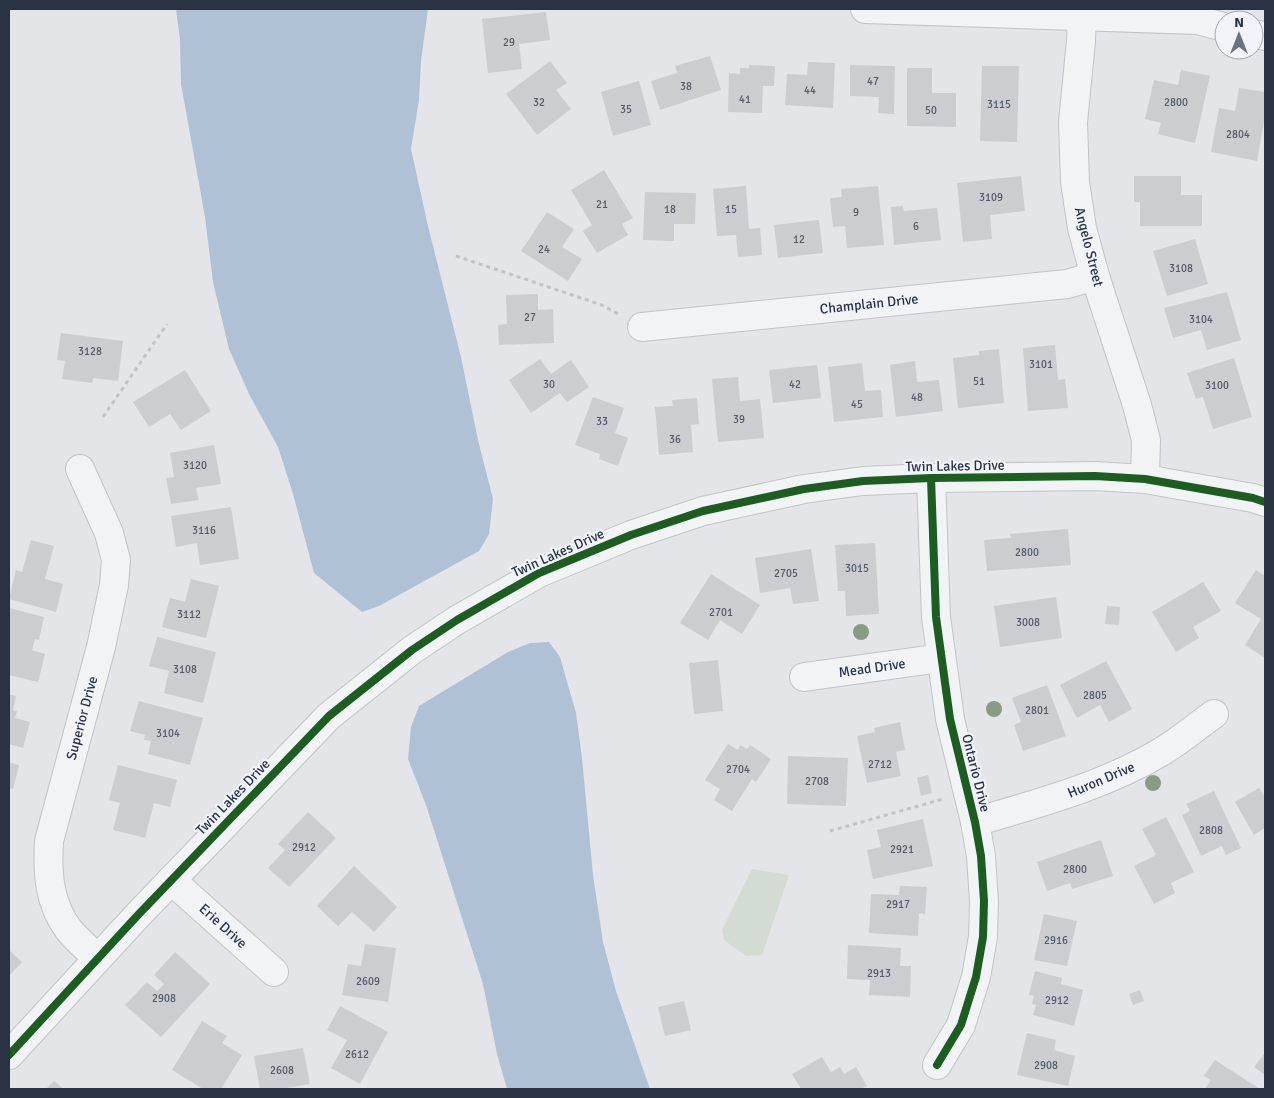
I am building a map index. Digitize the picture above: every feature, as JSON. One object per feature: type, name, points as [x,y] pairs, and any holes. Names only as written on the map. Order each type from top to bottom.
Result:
[{"type":"street","points":[[865,9],[1082,12],[1197,20],[1214,24]]},
{"type":"street","name":"Angelo Street","points":[[1082,12],[1074,122],[1075,182],[1082,228],[1095,276],[1137,405],[1146,440],[1145,479]]},
{"type":"street","name":"Champlain Drive","points":[[642,327],[1067,284],[1095,276]]},
{"type":"street","name":"Superior Drive","points":[[80,469],[109,533],[116,560],[114,584],[101,647],[49,841],[47,863],[50,887],[58,910],[70,930],[97,958]]},
{"type":"street","name":"Twin Lakes Drive","points":[[9,1055],[97,958],[329,716],[412,650],[457,620],[518,584],[578,556],[631,535],[703,511],[804,489],[863,481],[931,478],[1095,476],[1145,479],[1253,498],[1265,502]]},
{"type":"street","name":"Ontario Drive","points":[[931,478],[936,617],[941,658],[950,719],[976,822],[981,856],[984,901],[982,937],[976,977],[961,1024],[937,1065]]},
{"type":"street","name":"Mead Drive","points":[[804,677],[941,658]]},
{"type":"street","name":"Huron Drive","points":[[976,822],[1068,795],[1118,774],[1163,751],[1214,714]]},
{"type":"street","name":"Erie Drive","points":[[171,880],[274,972]]},
{"type":"path","points":[[456,256],[602,305],[642,327]]},
{"type":"path","points":[[103,417],[167,324]]},
{"type":"path","points":[[830,831],[943,799]]},
{"type":"shaded area","points":[[752,869],[789,875],[762,955],[746,956],[724,940],[722,930]]},
{"type":"water","points":[[176,9],[428,9],[421,61],[419,100],[411,149],[493,499],[489,534],[479,551],[379,606],[362,612],[314,573],[293,494],[278,447],[250,396],[229,349],[213,282],[205,217],[181,84],[180,40]]},
{"type":"water","points":[[549,642],[560,657],[576,713],[593,875],[603,942],[616,991],[650,1089],[507,1089],[497,1054],[483,984],[426,805],[408,759],[411,727],[419,706],[508,652],[530,643]]},
{"type":"building","points":[[546,12],[550,40],[519,44],[522,69],[488,73],[482,19]]},
{"type":"building","points":[[710,56],[721,90],[660,110],[651,81],[677,73],[675,66]]},
{"type":"building","points":[[550,61],[567,83],[556,90],[571,109],[537,135],[506,94]]},
{"type":"building","points":[[808,62],[835,63],[833,108],[785,105],[787,74],[807,75]]},
{"type":"building","points":[[749,65],[775,66],[774,86],[763,86],[762,113],[728,112],[729,73],[740,74],[740,68],[749,68]]},
{"type":"building","points":[[850,65],[895,66],[894,114],[878,113],[879,97],[850,96]]},
{"type":"building","points":[[982,66],[1019,66],[1017,142],[980,141]]},
{"type":"building","points":[[907,68],[932,68],[932,93],[956,93],[956,127],[907,126]]},
{"type":"building","points":[[1181,70],[1210,76],[1195,143],[1158,134],[1161,123],[1145,119],[1154,80],[1178,85]]},
{"type":"building","points":[[639,81],[651,125],[613,136],[601,92]]},
{"type":"building","points":[[1239,88],[1265,92],[1265,116],[1257,161],[1211,152],[1219,108],[1235,111]]},
{"type":"building","points":[[604,170],[633,218],[622,224],[628,235],[597,253],[583,231],[592,225],[571,190]]},
{"type":"building","points":[[1021,176],[1025,211],[990,215],[992,239],[963,242],[957,183]]},
{"type":"building","points":[[1134,176],[1181,176],[1181,195],[1202,195],[1202,226],[1140,226],[1140,202],[1134,202]]},
{"type":"building","points":[[746,186],[749,229],[760,228],[762,255],[738,257],[736,235],[717,236],[713,189]]},
{"type":"building","points":[[878,186],[884,245],[847,248],[845,226],[833,227],[830,198],[842,197],[841,189]]},
{"type":"building","points":[[645,192],[696,193],[695,224],[674,224],[674,241],[643,240]]},
{"type":"building","points":[[903,206],[904,211],[937,208],[941,240],[894,245],[891,207]]},
{"type":"building","points":[[547,212],[574,229],[562,247],[582,259],[568,281],[521,251]]},
{"type":"building","points":[[819,220],[823,253],[778,258],[774,225]]},
{"type":"building","points":[[1195,239],[1208,284],[1167,296],[1153,251]]},
{"type":"building","points":[[1227,292],[1241,340],[1207,350],[1201,330],[1173,338],[1164,308]]},
{"type":"building","points":[[538,294],[538,310],[553,309],[554,343],[499,345],[498,325],[507,324],[506,295]]},
{"type":"building","points":[[61,333],[123,341],[118,381],[93,378],[92,383],[62,379],[65,361],[57,360]]},
{"type":"building","points":[[1055,345],[1058,380],[1065,379],[1068,408],[1028,411],[1023,348]]},
{"type":"building","points":[[999,349],[1004,403],[958,408],[953,358],[979,355],[979,351]]},
{"type":"building","points":[[1234,358],[1252,417],[1213,429],[1203,397],[1196,399],[1187,373]]},
{"type":"building","points":[[540,359],[551,374],[571,360],[589,387],[567,402],[560,393],[531,413],[509,380]]},
{"type":"building","points":[[915,361],[917,382],[939,380],[943,411],[896,417],[890,365]]},
{"type":"building","points":[[862,363],[865,391],[881,390],[883,417],[834,422],[828,367]]},
{"type":"building","points":[[817,365],[821,398],[773,403],[769,370]]},
{"type":"building","points":[[185,370],[211,411],[181,430],[170,414],[149,427],[133,402]]},
{"type":"building","points":[[738,377],[740,401],[760,399],[764,438],[718,442],[712,379]]},
{"type":"building","points":[[593,397],[624,408],[615,433],[628,438],[618,466],[599,459],[600,454],[575,445]]},
{"type":"building","points":[[697,398],[699,424],[691,425],[693,452],[659,455],[655,407],[673,406],[672,400]]},
{"type":"building","points":[[214,445],[221,484],[196,488],[199,500],[171,504],[166,478],[174,477],[170,453]]},
{"type":"building","points":[[231,507],[239,559],[200,565],[197,543],[176,547],[171,516]]},
{"type":"building","points":[[1068,529],[1071,565],[987,571],[984,540],[1011,538],[1010,534]]},
{"type":"building","points":[[31,540],[54,546],[45,579],[63,584],[56,612],[9,599],[16,570],[22,572]]},
{"type":"building","points":[[875,543],[879,614],[846,616],[845,591],[838,591],[835,545]]},
{"type":"building","points":[[811,549],[819,601],[793,604],[790,588],[760,593],[755,558]]},
{"type":"building","points":[[1256,570],[1265,576],[1265,658],[1245,645],[1261,619],[1235,603]]},
{"type":"building","points":[[711,574],[760,605],[742,634],[720,620],[708,640],[680,623]]},
{"type":"building","points":[[191,579],[219,586],[206,638],[162,627],[170,598],[185,602]]},
{"type":"building","points":[[1203,582],[1221,611],[1193,627],[1199,638],[1176,652],[1152,612]]},
{"type":"building","points":[[1056,597],[1062,638],[1000,647],[994,606]]},
{"type":"building","points":[[1107,606],[1120,607],[1119,625],[1105,624]]},
{"type":"building","points":[[9,608],[44,617],[39,640],[35,639],[32,650],[45,654],[38,682],[9,675]]},
{"type":"building","points":[[157,637],[216,652],[203,703],[164,693],[169,671],[149,666]]},
{"type":"building","points":[[718,660],[723,711],[694,714],[689,663]]},
{"type":"building","points":[[1106,661],[1132,709],[1109,722],[1100,705],[1077,718],[1060,685]]},
{"type":"building","points":[[1047,685],[1066,736],[1023,751],[1014,725],[1021,722],[1012,698]]},
{"type":"building","points":[[9,694],[16,696],[13,710],[17,711],[15,718],[30,722],[23,748],[9,744]]},
{"type":"building","points":[[139,701],[203,718],[190,765],[148,754],[151,741],[144,740],[145,735],[130,731]]},
{"type":"building","points":[[900,722],[905,750],[896,752],[901,776],[867,783],[857,736],[875,732],[874,728]]},
{"type":"building","points":[[728,744],[738,750],[740,745],[747,749],[750,745],[771,759],[756,782],[752,779],[732,811],[714,800],[720,789],[705,780]]},
{"type":"building","points":[[788,756],[848,758],[846,806],[787,804]]},
{"type":"building","points":[[9,762],[19,765],[13,789],[9,788]]},
{"type":"building","points":[[118,765],[177,780],[170,807],[154,803],[145,838],[113,830],[120,803],[109,800]]},
{"type":"building","points":[[928,775],[932,793],[921,796],[917,778]]},
{"type":"building","points":[[1259,788],[1265,795],[1265,828],[1254,835],[1235,802]]},
{"type":"building","points":[[1214,791],[1241,848],[1226,855],[1222,846],[1201,856],[1182,815],[1190,811],[1186,804]]},
{"type":"building","points":[[308,812],[336,838],[289,887],[268,868],[285,850],[278,844]]},
{"type":"building","points":[[1166,817],[1194,872],[1171,883],[1175,893],[1154,904],[1134,866],[1156,855],[1142,829]]},
{"type":"building","points":[[923,819],[933,866],[873,879],[867,850],[881,847],[877,830]]},
{"type":"building","points":[[1101,840],[1113,876],[1072,889],[1070,883],[1047,891],[1037,862]]},
{"type":"building","points":[[354,866],[397,907],[374,932],[352,912],[338,926],[317,906]]},
{"type":"building","points":[[900,886],[927,887],[925,914],[919,913],[918,936],[869,933],[871,894],[899,895]]},
{"type":"building","points":[[1044,914],[1077,921],[1067,966],[1034,960]]},
{"type":"building","points":[[365,944],[396,948],[388,1002],[342,995],[348,964],[361,966]]},
{"type":"building","points":[[848,945],[901,948],[900,966],[911,966],[910,997],[869,995],[870,980],[847,979]]},
{"type":"building","points":[[9,950],[22,962],[9,976]]},
{"type":"building","points":[[175,952],[210,984],[161,1037],[125,1005],[147,982],[157,991],[164,984],[154,975]]},
{"type":"building","points":[[1035,971],[1062,978],[1061,984],[1083,990],[1074,1026],[1033,1015],[1036,1005],[1032,1004],[1034,996],[1029,995]]},
{"type":"building","points":[[1140,990],[1144,1001],[1133,1005],[1129,994]]},
{"type":"building","points":[[684,1001],[691,1030],[665,1036],[658,1007]]},
{"type":"building","points":[[340,1006],[388,1032],[360,1084],[331,1068],[347,1040],[327,1030]]},
{"type":"building","points":[[202,1021],[227,1036],[222,1043],[242,1055],[221,1089],[203,1089],[172,1070]]},
{"type":"building","points":[[1027,1033],[1056,1040],[1054,1050],[1075,1056],[1068,1086],[1017,1075]]},
{"type":"building","points":[[303,1048],[310,1084],[280,1089],[260,1089],[254,1056]]},
{"type":"building","points":[[1265,1053],[1265,1075],[1254,1067]]},
{"type":"building","points":[[822,1057],[831,1072],[840,1067],[844,1074],[856,1067],[867,1086],[860,1089],[801,1089],[792,1074]]},
{"type":"building","points":[[1215,1060],[1260,1089],[1205,1089],[1211,1080],[1204,1076]]},
{"type":"building","points":[[54,1081],[64,1089],[46,1089]]},
{"type":"cycle path","points":[[9,1055],[137,916],[329,716],[412,650],[457,620],[539,573],[631,535],[703,511],[804,489],[863,481],[931,478],[1095,476],[1145,479],[1253,498],[1265,502]]},
{"type":"cycle path","points":[[931,478],[936,617],[950,719],[975,822],[981,856],[984,901],[983,937],[976,977],[961,1025],[937,1065]]}]
